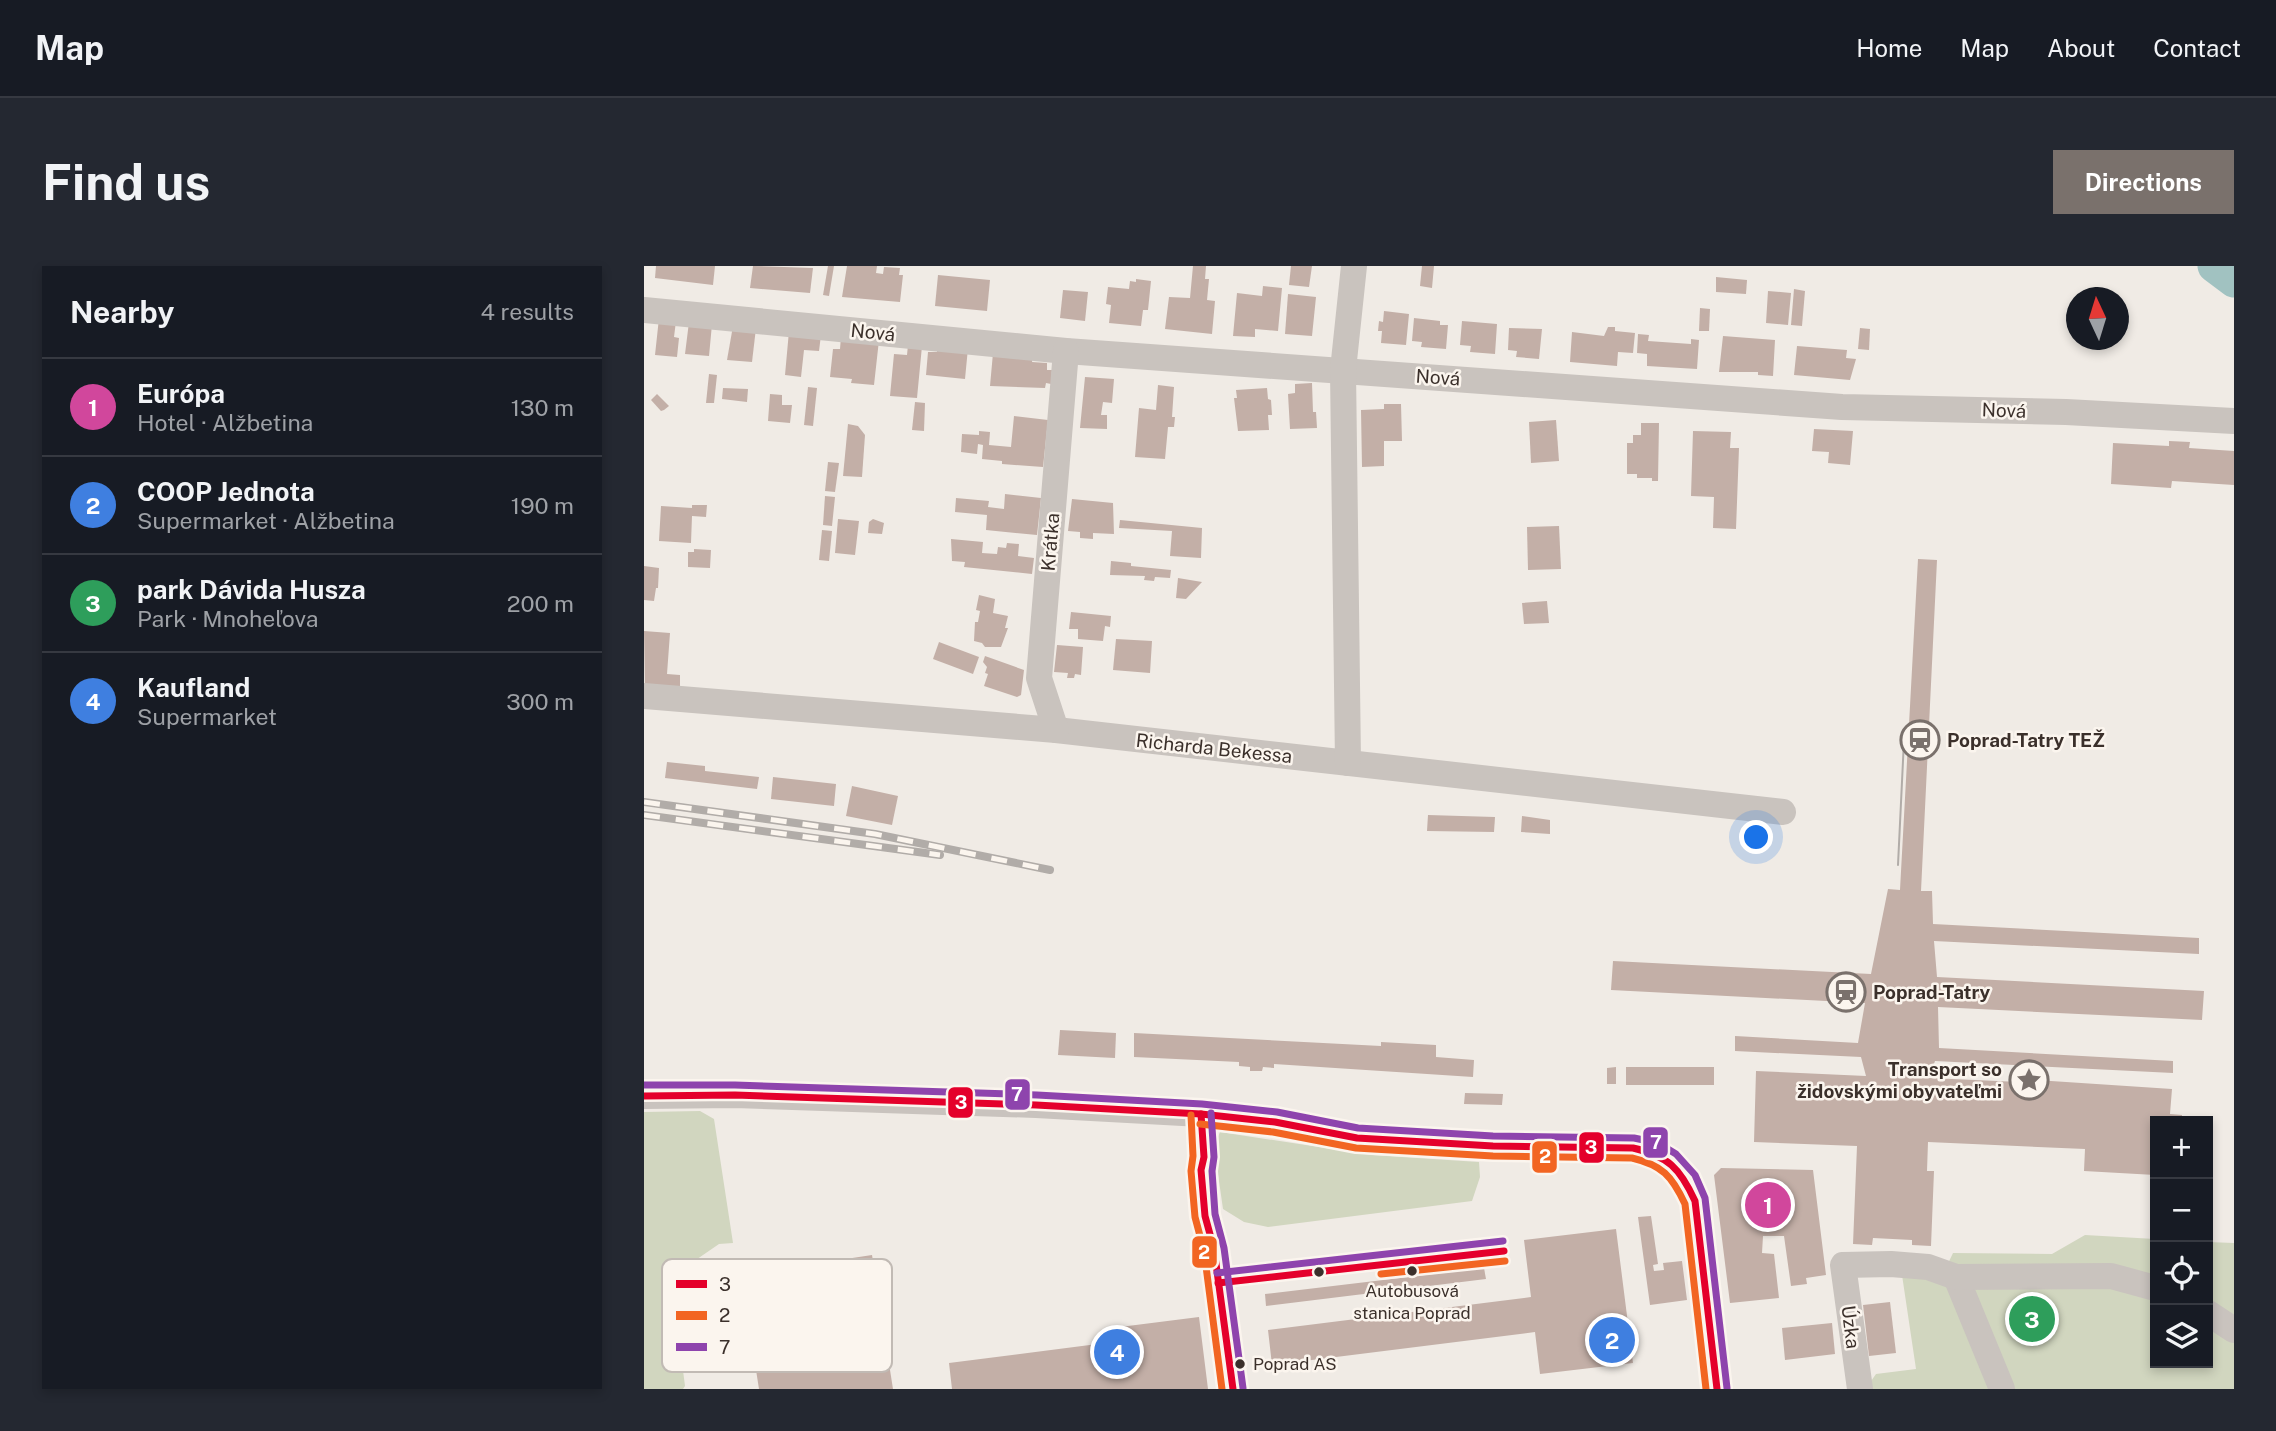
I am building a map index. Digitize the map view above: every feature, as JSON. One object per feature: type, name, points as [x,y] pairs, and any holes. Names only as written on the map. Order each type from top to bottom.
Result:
[{"type":"street","points":[[1348,763],[1343,370],[1354,266]]},
{"type":"street","name":"Nová","points":[[644,310],[1066,351],[1842,407],[2066,412],[2234,421]]},
{"type":"street","name":"Krátka","points":[[1056,730],[1039,678],[1066,351]]},
{"type":"street","name":"Richarda Bekessa","points":[[644,696],[1056,730],[1783,812]]},
{"type":"street","points":[[644,1096],[736,1096],[1036,1105],[1201,1114],[1275,1122],[1357,1138],[1493,1146],[1633,1148],[1655,1153],[1671,1161],[1686,1181],[1695,1201],[1717,1389]]},
{"type":"street","name":"Úzka","points":[[1860,1389],[1843,1265],[1891,1264],[1928,1267],[1956,1277]]},
{"type":"street","points":[[2002,1389],[1956,1277],[2111,1276],[2150,1287]]},
{"type":"street","points":[[2213,1316],[2234,1330]]},
{"type":"green space","points":[[700,1111],[714,1119],[733,1243],[719,1244],[697,1259],[662,1259],[662,1372],[683,1372],[683,1389],[644,1389],[644,1112]]},
{"type":"green space","points":[[1220,1132],[1371,1155],[1479,1162],[1480,1177],[1472,1201],[1268,1227],[1244,1222],[1223,1209],[1214,1146]]},
{"type":"green space","points":[[2085,1235],[2150,1239],[2150,1368],[2213,1368],[2213,1242],[2234,1243],[2234,1389],[1870,1389],[1869,1384],[1876,1374],[1916,1369],[1902,1275],[1942,1276],[1953,1253],[2052,1254]]},
{"type":"building","points":[[656,266],[715,266],[713,285],[655,278]]},
{"type":"building","points":[[753,266],[813,268],[810,293],[750,288]]},
{"type":"building","points":[[828,266],[834,266],[829,296],[823,295]]},
{"type":"building","points":[[847,266],[877,266],[876,273],[883,274],[884,267],[900,268],[899,275],[903,275],[900,302],[842,297]]},
{"type":"building","points":[[1193,266],[1206,266],[1205,279],[1209,279],[1207,300],[1215,301],[1212,334],[1165,329],[1169,297],[1190,298]]},
{"type":"building","points":[[1291,266],[1312,266],[1309,287],[1289,285]]},
{"type":"building","points":[[1422,266],[1434,266],[1432,288],[1420,286]]},
{"type":"building","points":[[938,275],[990,280],[987,311],[935,306]]},
{"type":"building","points":[[1716,277],[1747,280],[1746,294],[1716,292]]},
{"type":"building","points":[[1136,279],[1151,281],[1148,310],[1143,310],[1141,326],[1109,323],[1111,305],[1106,304],[1108,287],[1129,289],[1130,281],[1136,282]]},
{"type":"building","points":[[1263,286],[1282,288],[1278,331],[1255,329],[1255,337],[1233,336],[1237,293],[1262,296]]},
{"type":"building","points":[[1794,289],[1805,291],[1802,326],[1791,325]]},
{"type":"building","points":[[1063,290],[1088,292],[1085,321],[1060,318]]},
{"type":"building","points":[[1768,291],[1791,293],[1788,325],[1766,323]]},
{"type":"building","points":[[1288,294],[1316,297],[1312,336],[1285,334]]},
{"type":"building","points":[[1700,308],[1710,309],[1709,331],[1699,331]]},
{"type":"building","points":[[1384,311],[1409,314],[1406,345],[1381,343],[1382,331],[1378,331],[1379,321],[1383,322]]},
{"type":"building","points":[[659,318],[676,321],[674,337],[679,338],[677,357],[655,355]]},
{"type":"building","points":[[1414,318],[1440,321],[1440,325],[1448,325],[1446,349],[1421,347],[1422,342],[1412,341]]},
{"type":"building","points":[[1462,321],[1497,324],[1495,354],[1470,352],[1471,346],[1460,345]]},
{"type":"building","points":[[689,322],[712,324],[709,356],[685,354]]},
{"type":"building","points":[[733,326],[756,328],[752,362],[727,360]]},
{"type":"building","points":[[1608,327],[1615,327],[1615,331],[1635,333],[1633,353],[1618,352],[1617,366],[1570,362],[1572,332],[1604,336]]},
{"type":"building","points":[[1509,328],[1542,329],[1539,359],[1516,357],[1517,351],[1508,350]]},
{"type":"building","points":[[1860,328],[1870,329],[1869,350],[1858,349]]},
{"type":"building","points":[[789,331],[821,335],[819,351],[804,350],[801,377],[785,375]]},
{"type":"building","points":[[1638,334],[1649,335],[1648,341],[1691,344],[1691,339],[1699,340],[1697,369],[1647,366],[1647,354],[1637,353]]},
{"type":"building","points":[[1723,336],[1775,340],[1773,376],[1758,375],[1758,372],[1719,372]]},
{"type":"building","points":[[841,337],[879,340],[874,385],[851,383],[852,379],[830,377],[833,349],[840,349]]},
{"type":"building","points":[[908,345],[922,346],[917,398],[890,396],[894,354],[907,355]]},
{"type":"building","points":[[937,346],[968,348],[965,379],[926,375],[928,352],[937,352]]},
{"type":"building","points":[[1797,346],[1847,350],[1846,358],[1856,359],[1850,380],[1794,375]]},
{"type":"building","points":[[993,353],[1033,356],[1032,362],[1047,363],[1047,370],[1052,370],[1051,384],[1046,383],[1045,388],[990,386]]},
{"type":"building","points":[[709,374],[717,375],[714,403],[706,403]]},
{"type":"building","points":[[1085,377],[1114,379],[1112,403],[1103,402],[1101,415],[1107,415],[1107,429],[1080,428]]},
{"type":"building","points":[[1312,383],[1313,412],[1316,412],[1317,428],[1290,429],[1288,394],[1295,393],[1295,384]]},
{"type":"building","points":[[1158,385],[1174,387],[1174,427],[1168,427],[1165,459],[1135,457],[1139,408],[1156,410]]},
{"type":"building","points":[[808,387],[817,388],[813,426],[804,425]]},
{"type":"building","points":[[723,388],[748,389],[747,402],[722,399]]},
{"type":"building","points":[[1267,388],[1272,415],[1268,415],[1269,430],[1238,431],[1234,398],[1237,398],[1236,390]]},
{"type":"building","points":[[657,394],[669,406],[661,411],[651,400]]},
{"type":"building","points":[[770,394],[782,395],[782,405],[792,405],[790,423],[768,421]]},
{"type":"building","points":[[915,402],[925,403],[924,431],[912,430]]},
{"type":"building","points":[[1384,404],[1401,404],[1402,441],[1384,441],[1384,466],[1362,467],[1361,410],[1384,409]]},
{"type":"building","points":[[1014,416],[1048,420],[1043,467],[1002,464],[1002,461],[982,459],[983,445],[978,444],[977,454],[961,452],[962,434],[979,435],[979,431],[990,432],[989,445],[1011,447]]},
{"type":"building","points":[[1556,420],[1559,461],[1531,463],[1529,422]]},
{"type":"building","points":[[1641,423],[1659,423],[1658,481],[1652,481],[1652,478],[1637,478],[1637,474],[1627,474],[1627,443],[1633,443],[1633,435],[1641,435]]},
{"type":"building","points":[[848,424],[858,426],[865,435],[862,477],[843,476]]},
{"type":"building","points":[[1814,429],[1853,431],[1850,465],[1828,463],[1829,452],[1812,451]]},
{"type":"building","points":[[1693,431],[1731,432],[1730,448],[1739,448],[1736,529],[1713,528],[1714,497],[1691,496]]},
{"type":"building","points":[[2169,441],[2190,442],[2189,448],[2234,451],[2234,485],[2172,481],[2171,488],[2111,484],[2113,443],[2169,446]]},
{"type":"building","points":[[828,462],[839,463],[835,492],[825,491]]},
{"type":"building","points":[[1005,494],[1041,498],[1037,535],[986,530],[987,515],[955,512],[956,498],[989,501],[988,507],[1004,509]]},
{"type":"building","points":[[825,496],[835,497],[832,526],[823,525]]},
{"type":"building","points":[[1072,499],[1113,503],[1114,534],[1093,533],[1093,539],[1080,538],[1080,532],[1068,531]]},
{"type":"building","points":[[692,505],[707,505],[706,517],[692,516],[691,543],[659,541],[661,506],[692,508]]},
{"type":"building","points":[[838,519],[859,521],[855,555],[835,553]]},
{"type":"building","points":[[873,519],[884,523],[882,534],[868,533],[869,522]]},
{"type":"building","points":[[1120,520],[1202,528],[1201,558],[1170,556],[1172,531],[1119,528]]},
{"type":"building","points":[[1559,526],[1561,569],[1528,570],[1527,527]]},
{"type":"building","points":[[822,530],[832,531],[829,561],[819,560]]},
{"type":"building","points":[[951,539],[983,542],[982,553],[997,554],[998,547],[1006,548],[1007,543],[1019,544],[1018,556],[1034,558],[1032,574],[964,567],[965,562],[952,561]]},
{"type":"building","points":[[694,549],[711,550],[710,568],[688,567],[688,552],[694,552]]},
{"type":"building","points":[[1918,559],[1937,560],[1921,891],[1932,891],[1933,924],[2199,938],[2199,954],[1934,941],[1937,977],[2204,991],[2202,1020],[1938,1007],[1939,1048],[2173,1061],[2173,1073],[1935,1061],[1929,1078],[2020,1082],[2021,1079],[2172,1089],[2170,1114],[2182,1116],[2150,1116],[2150,1175],[2084,1171],[2085,1149],[1928,1142],[1927,1171],[1934,1171],[1931,1246],[1912,1245],[1912,1240],[1873,1238],[1872,1245],[1853,1244],[1857,1146],[1754,1142],[1756,1071],[1866,1076],[1861,1057],[1735,1051],[1735,1036],[1858,1043],[1865,1003],[1611,990],[1613,961],[1871,974],[1888,889],[1900,890]]},
{"type":"building","points":[[1111,561],[1171,570],[1170,578],[1155,577],[1154,581],[1144,580],[1145,576],[1110,575]]},
{"type":"building","points":[[644,566],[659,568],[654,601],[644,600]]},
{"type":"building","points":[[1178,578],[1202,582],[1186,599],[1176,598]]},
{"type":"building","points":[[979,595],[995,599],[993,613],[1008,616],[1005,628],[1008,628],[1001,647],[985,647],[974,641],[975,622],[978,622],[980,611],[976,610]]},
{"type":"building","points":[[1547,601],[1549,623],[1524,624],[1522,603]]},
{"type":"building","points":[[1071,612],[1111,616],[1110,627],[1105,626],[1103,641],[1078,639],[1078,629],[1069,629]]},
{"type":"building","points":[[644,631],[670,633],[667,674],[680,675],[680,690],[645,688]]},
{"type":"building","points":[[1116,639],[1152,641],[1150,673],[1113,670]]},
{"type":"building","points":[[939,642],[979,657],[973,674],[933,659]]},
{"type":"building","points":[[1057,645],[1083,647],[1081,675],[1075,674],[1074,678],[1067,678],[1068,673],[1054,672]]},
{"type":"building","points":[[985,656],[1024,670],[1021,695],[1017,697],[984,686],[988,674],[985,673],[987,667],[983,662]]},
{"type":"building","points":[[667,762],[705,766],[705,771],[759,777],[757,789],[665,778]]},
{"type":"building","points":[[773,777],[836,784],[834,806],[771,799]]},
{"type":"building","points":[[852,786],[898,796],[892,825],[846,816]]},
{"type":"building","points":[[1428,815],[1495,817],[1494,832],[1427,831]]},
{"type":"building","points":[[1522,816],[1550,820],[1550,834],[1521,832]]},
{"type":"building","points":[[1060,1030],[1116,1033],[1115,1058],[1058,1055]]},
{"type":"building","points":[[1134,1033],[1381,1046],[1381,1042],[1436,1045],[1436,1057],[1474,1060],[1473,1077],[1274,1064],[1274,1068],[1263,1067],[1262,1071],[1250,1071],[1250,1067],[1239,1066],[1239,1062],[1134,1057]]},
{"type":"building","points":[[1616,1067],[1616,1084],[1607,1084],[1607,1068]]},
{"type":"building","points":[[1626,1067],[1714,1067],[1714,1085],[1626,1085]]},
{"type":"building","points":[[1465,1093],[1503,1094],[1502,1105],[1464,1104]]},
{"type":"building","points":[[1721,1168],[1813,1170],[1826,1275],[1806,1278],[1807,1284],[1791,1286],[1784,1236],[1763,1236],[1762,1253],[1774,1254],[1779,1298],[1730,1303],[1714,1175]]},
{"type":"building","points":[[1651,1216],[1658,1264],[1653,1265],[1654,1271],[1664,1270],[1663,1263],[1682,1261],[1687,1300],[1650,1305],[1638,1217]]},
{"type":"building","points":[[1616,1229],[1633,1363],[1540,1374],[1535,1332],[1272,1365],[1268,1330],[1531,1297],[1524,1240]]},
{"type":"building","points":[[872,1255],[873,1259],[846,1259]]},
{"type":"building","points":[[1484,1268],[1486,1279],[1266,1306],[1265,1294]]},
{"type":"building","points":[[1890,1302],[1896,1353],[1869,1356],[1863,1305]]},
{"type":"building","points":[[1199,1317],[1208,1389],[952,1389],[949,1363],[1113,1342],[1112,1328]]},
{"type":"building","points":[[1832,1323],[1835,1354],[1785,1360],[1782,1328]]},
{"type":"building","points":[[756,1372],[890,1372],[893,1389],[759,1389]]},
{"type":"waterway","points":[[2214,266],[2234,281]]},
{"type":"tram line","points":[[1898,865],[1904,740]]},
{"type":"railway","points":[[644,802],[875,834],[1050,870]]},
{"type":"railway","points":[[644,815],[940,855]]},
{"type":"transit line","name":"7","points":[[644,1085],[735,1085],[1037,1095],[1202,1104],[1277,1112],[1358,1128],[1493,1136],[1634,1138],[1658,1143],[1676,1154],[1695,1175],[1705,1198],[1727,1388]]},
{"type":"transit line","name":"3","points":[[644,1096],[735,1095],[1036,1105],[1201,1114],[1275,1122],[1357,1138],[1493,1146],[1633,1148],[1645,1151],[1672,1165],[1695,1201],[1717,1389]]},
{"type":"transit line","name":"7","points":[[1211,1113],[1215,1214],[1224,1248],[1243,1388]]},
{"type":"transit line","name":"3","points":[[1201,1114],[1204,1157],[1201,1170],[1205,1216],[1214,1249],[1233,1389]]},
{"type":"transit line","name":"2","points":[[1191,1115],[1191,1171],[1195,1217],[1204,1251],[1222,1389]]},
{"type":"transit line","name":"2","points":[[1200,1124],[1273,1132],[1356,1148],[1493,1156],[1632,1158],[1659,1168],[1670,1179],[1685,1204],[1706,1389]]},
{"type":"transit line","name":"7","points":[[1217,1273],[1503,1241]]},
{"type":"transit line","name":"3","points":[[1218,1283],[1504,1251]]},
{"type":"transit line","name":"2","points":[[1381,1274],[1505,1261]]},
{"type":"place","name":"Poprad-Tatry TEŽ","points":[[1920,740]]},
{"type":"place","name":"Poprad-Tatry","points":[[1846,992]]},
{"type":"place","name":"Transport so židovskými obyvateľmi","points":[[2029,1080]]},
{"type":"place","name":"Európa","points":[[1768,1205]]},
{"type":"place","name":"Autobusová stanica Poprad","points":[[1412,1271]]},
{"type":"place","name":"park Dávida Husza","points":[[2032,1319]]},
{"type":"place","name":"COOP Jednota","points":[[1612,1340]]},
{"type":"place","name":"Kaufland","points":[[1117,1352]]},
{"type":"place","name":"Poprad AS","points":[[1240,1364]]}]
